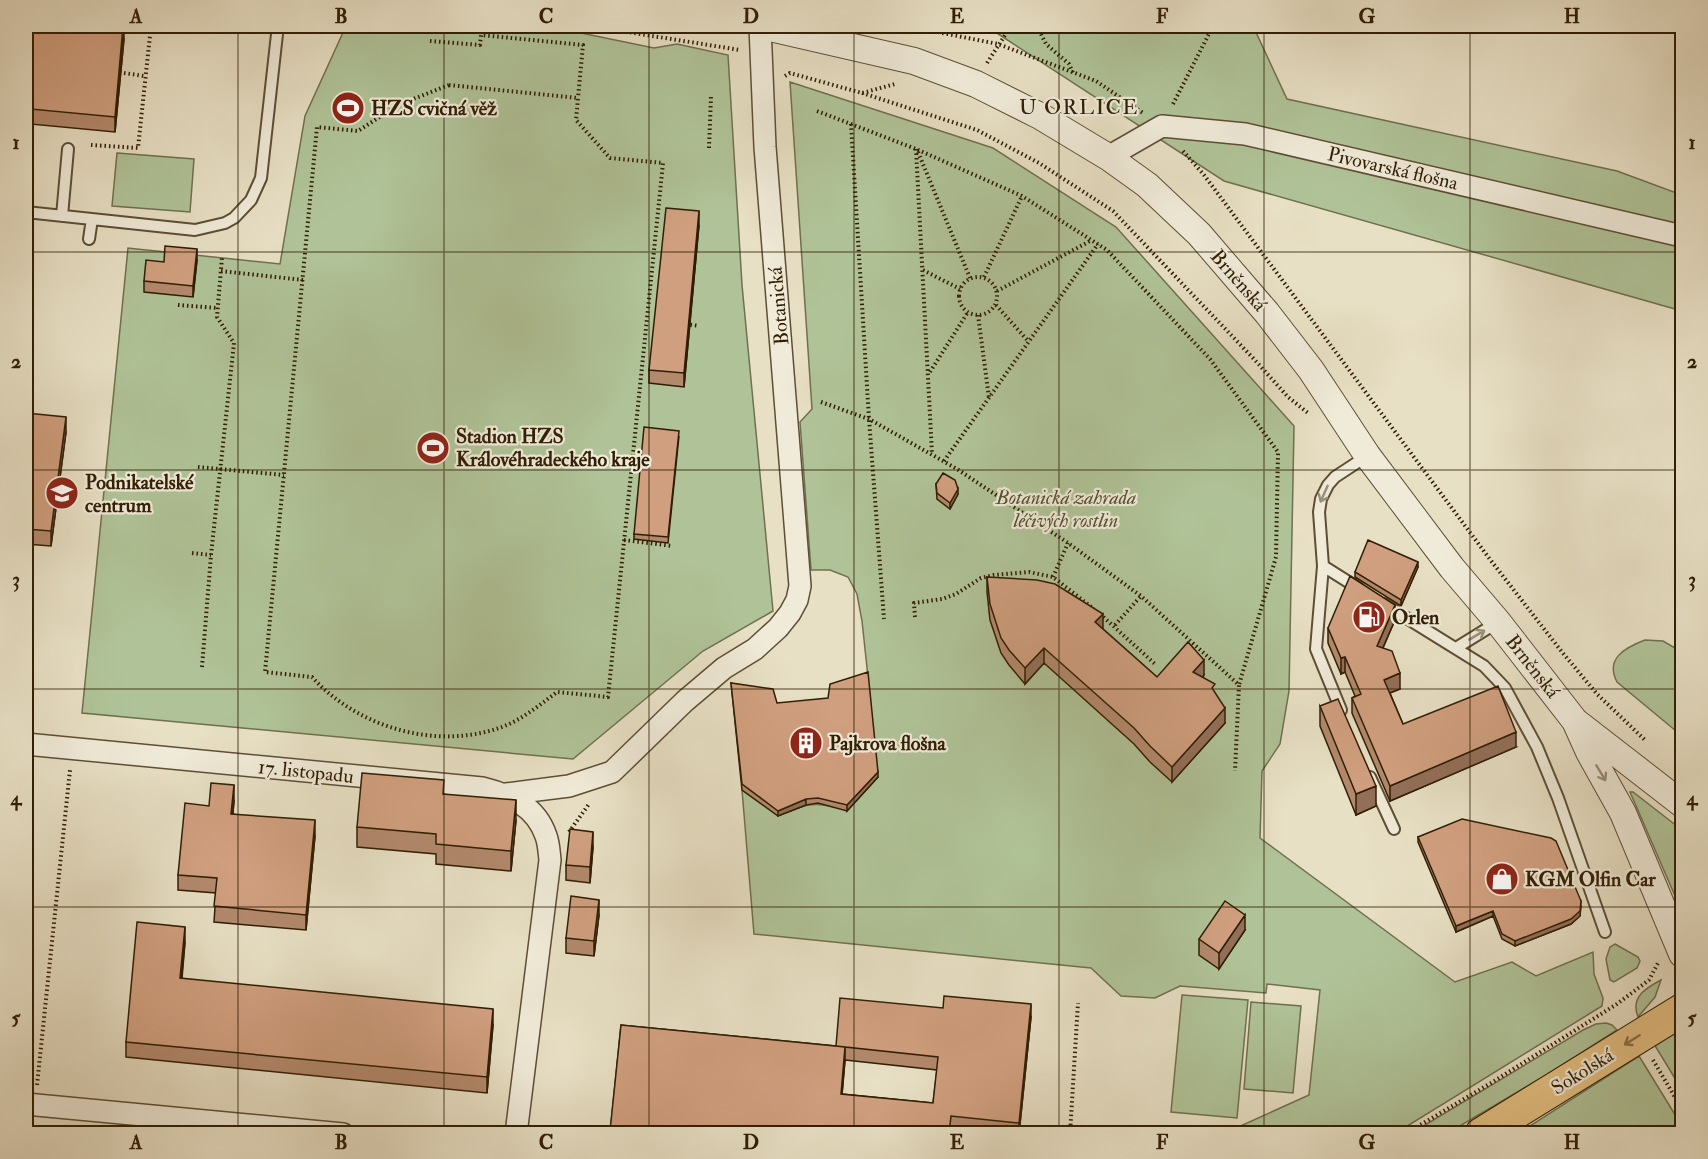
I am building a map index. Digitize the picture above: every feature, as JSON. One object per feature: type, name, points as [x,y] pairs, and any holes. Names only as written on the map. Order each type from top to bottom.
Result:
[{"type":"main road","name":"Sokolská","points":[[1481,1134],[1683,1010]]},
{"type":"street","name":"Botanická","points":[[612,771],[685,701],[724,668],[755,649],[778,628],[797,600],[800,586],[765,147],[760,26]]},
{"type":"street","name":"Brněnská","points":[[760,26],[914,61],[976,84],[1040,116],[1108,157],[1147,185],[1207,243],[1267,313],[1311,370],[1367,455],[1452,568],[1575,720],[1683,804]]},
{"type":"street","points":[[1108,157],[1162,126]]},
{"type":"street","name":"Pivovarská flošna","points":[[1162,126],[1245,134],[1683,236]]},
{"type":"street","name":"Brněnská","points":[[1575,720],[1589,752],[1623,813],[1681,951]]},
{"type":"street","name":"17. listopadu","points":[[26,744],[482,788],[506,794],[524,805],[535,817],[546,836],[550,860],[516,1134]]},
{"type":"street","points":[[506,794],[569,786],[612,771]]},
{"type":"street","points":[[30,1104],[343,1134]]},
{"type":"lane","points":[[26,212],[195,230],[225,223],[234,218],[251,200],[261,178],[277,34],[275,26]]},
{"type":"lane","points":[[62,216],[68,148]]},
{"type":"lane","points":[[89,239],[92,219]]},
{"type":"lane","points":[[1344,716],[1316,649],[1323,566],[1319,512],[1324,492],[1335,477],[1367,455]]},
{"type":"lane","points":[[1323,566],[1456,648],[1494,675],[1505,688],[1527,728],[1558,798],[1605,932]]},
{"type":"lane","points":[[1456,648],[1498,622]]},
{"type":"lane","points":[[1365,765],[1394,829]]},
{"type":"path","points":[[91,145],[138,148],[151,26]]},
{"type":"path","points":[[590,26],[761,53]]},
{"type":"path","points":[[907,26],[998,44],[1011,26]]},
{"type":"path","points":[[1037,26],[1046,44],[1069,64],[1073,73]]},
{"type":"path","points":[[1162,126],[1213,26]]},
{"type":"path","points":[[430,41],[480,45],[481,35],[583,45],[576,120],[610,158],[663,163],[608,697],[557,692],[506,725],[482,732],[447,738],[404,733],[363,716],[322,689],[312,677],[265,672],[317,127],[358,131],[398,105],[450,86],[578,98]]},
{"type":"path","points":[[124,74],[144,76]]},
{"type":"path","points":[[763,88],[790,74],[862,93],[977,130],[1040,164],[1113,211],[1288,397],[1313,417]]},
{"type":"path","points":[[862,93],[896,84]]},
{"type":"path","points":[[709,148],[711,96]]},
{"type":"path","points":[[817,111],[916,148],[1022,196],[1098,243],[1210,359],[1278,452],[1276,557],[1239,685],[1235,771]]},
{"type":"path","points":[[851,124],[884,619]]},
{"type":"path","points":[[916,148],[932,455]]},
{"type":"path","points":[[916,148],[970,278]]},
{"type":"path","points":[[984,277],[1022,196]]},
{"type":"path","points":[[997,291],[1092,240]]},
{"type":"path","points":[[944,461],[1098,243]]},
{"type":"path","points":[[202,667],[211,555],[234,343],[217,316],[222,257]]},
{"type":"path","points":[[923,270],[960,289]]},
{"type":"path","points":[[220,271],[303,280]]},
{"type":"path","points":[[984,277],[995,285],[996,305],[988,313],[978,315],[968,312],[960,302],[960,289],[970,278],[984,277]]},
{"type":"path","points":[[178,305],[217,308]]},
{"type":"path","points":[[996,305],[1029,342]]},
{"type":"path","points":[[929,374],[968,312]]},
{"type":"path","points":[[978,315],[989,398]]},
{"type":"path","points":[[647,319],[657,321]]},
{"type":"path","points":[[678,323],[699,326]]},
{"type":"path","points":[[821,402],[869,419],[944,461],[1068,543],[1141,596],[1239,685]]},
{"type":"path","points":[[198,467],[284,475]]},
{"type":"path","points":[[624,540],[673,546]]},
{"type":"path","points":[[1053,577],[1068,543]]},
{"type":"path","points":[[192,553],[211,555]]},
{"type":"path","points":[[915,617],[914,603],[949,596],[988,576],[1029,572],[1053,577],[1114,625],[1155,664]]},
{"type":"path","points":[[1114,625],[1141,596]]},
{"type":"path","points":[[30,1104],[72,748]]},
{"type":"path","points":[[550,860],[612,771]]},
{"type":"path","points":[[1405,1134],[1617,1004],[1649,980],[1660,960],[1681,951]]},
{"type":"path","points":[[1070,1134],[1078,1003]]},
{"type":"green space","name":"Stadion HZS Královéhradeckého kraje","points":[[346,26],[547,26],[654,48],[677,44],[728,55],[742,285],[773,611],[703,651],[573,759],[82,713],[128,248],[280,264],[305,116]]},
{"type":"green space","points":[[994,26],[1253,26],[1287,99],[1617,171],[1682,195],[1682,311],[1224,181],[992,30]]},
{"type":"green space","name":"Botanická zahrada léčivých rostlin","points":[[790,82],[993,148],[1116,227],[1294,426],[1289,691],[1280,744],[1262,771],[1260,838],[1455,982],[1512,962],[1536,976],[1593,952],[1594,974],[1603,998],[1602,1006],[1396,1133],[1225,1133],[1309,1095],[1320,990],[1267,984],[1266,993],[1180,986],[1155,998],[1121,996],[1091,968],[754,934],[742,790],[778,816],[812,805],[847,810],[868,677],[857,594],[848,577],[830,570],[811,570],[800,422],[812,409]]},
{"type":"green space","points":[[117,153],[194,159],[190,212],[112,206]]},
{"type":"green space","points":[[1645,640],[1663,641],[1682,652],[1682,736],[1617,682],[1613,667],[1619,655]]},
{"type":"green space","points":[[1630,792],[1682,830],[1682,912]]},
{"type":"green space","points":[[1615,944],[1638,957],[1640,961],[1637,968],[1614,982],[1610,980],[1606,959],[1610,947]]},
{"type":"green space","points":[[1661,980],[1655,997],[1638,1017],[1636,1004],[1641,994]]},
{"type":"green space","points":[[1182,995],[1248,1000],[1237,1118],[1171,1112]]},
{"type":"green space","points":[[1251,1002],[1301,1006],[1293,1093],[1244,1089]]},
{"type":"green space","points":[[1606,1023],[1617,1030],[1448,1133],[1410,1134],[1583,1030],[1596,1024]]},
{"type":"green space","points":[[1682,1027],[1682,1090],[1654,1044]]},
{"type":"green space","points":[[1639,1056],[1682,1126],[1682,1133],[1519,1133]]},
{"type":"building","points":[[26,26],[123,26],[115,117],[31,109],[29,133],[26,132]]},
{"type":"building","points":[[666,208],[699,211],[684,373],[649,370]]},
{"type":"building","points":[[165,246],[197,249],[193,286],[144,281],[146,260],[164,262]]},
{"type":"building","points":[[26,413],[66,417],[51,531],[26,529]]},
{"type":"building","points":[[644,427],[679,431],[668,537],[634,534]]},
{"type":"building","points":[[943,473],[955,480],[958,489],[950,503],[937,493],[936,484]]},
{"type":"building","points":[[1368,540],[1418,562],[1401,600],[1355,572]]},
{"type":"building","points":[[1350,576],[1395,605],[1377,646],[1392,651],[1400,673],[1384,680],[1403,724],[1498,686],[1516,732],[1390,786],[1352,698],[1361,694],[1345,657],[1341,658],[1328,628]]},
{"type":"building","points":[[987,577],[1037,580],[1055,584],[1103,614],[1095,622],[1157,677],[1188,642],[1204,660],[1193,672],[1215,684],[1212,688],[1225,708],[1172,767],[1134,728],[1044,648],[1025,668],[1001,638],[990,604]]},
{"type":"building","name":"Pajkrova flošna","points":[[868,672],[878,772],[847,805],[818,798],[806,799],[778,811],[742,784],[731,683],[773,689],[777,703],[828,698],[830,684]]},
{"type":"building","points":[[1338,699],[1376,786],[1356,794],[1320,706]]},
{"type":"building","points":[[362,773],[444,780],[443,794],[516,800],[511,851],[436,844],[436,834],[357,827]]},
{"type":"building","points":[[211,783],[234,785],[231,814],[315,820],[306,915],[214,906],[217,878],[178,875],[185,803],[209,806]]},
{"type":"building","name":"KGM Olfin Car","points":[[1462,819],[1556,841],[1581,901],[1580,911],[1571,919],[1515,941],[1502,934],[1493,911],[1456,926],[1418,837]]},
{"type":"building","points":[[570,829],[593,832],[590,867],[566,865]]},
{"type":"building","points":[[571,896],[599,900],[594,941],[566,938]]},
{"type":"building","points":[[1225,901],[1245,915],[1219,953],[1199,939]]},
{"type":"building","points":[[137,922],[185,927],[180,978],[493,1009],[487,1077],[126,1042]]},
{"type":"building","points":[[944,996],[1031,1004],[1019,1123],[951,1116],[949,1134],[638,1134],[610,1131],[621,1025],[845,1047],[841,1094],[933,1103],[938,1057],[836,1046],[840,998],[943,1008]]},
{"type":"building","points":[[185,1127],[213,1129],[213,1134],[184,1134]]},
{"type":"place","name":"HZS cvičná věž","points":[[348,108]]},
{"type":"place","name":"Stadion HZS Královéhradeckého kraje","points":[[433,448]]},
{"type":"place","name":"Podnikatelské centrum","points":[[62,493]]},
{"type":"place","name":"Orlen","points":[[1369,617]]},
{"type":"place","name":"Pajkrova flošna","points":[[806,743]]},
{"type":"place","name":"KGM Olfin Car","points":[[1502,879]]},
{"type":"district","name":"U ORLICE","points":[[1079,107]]}]
